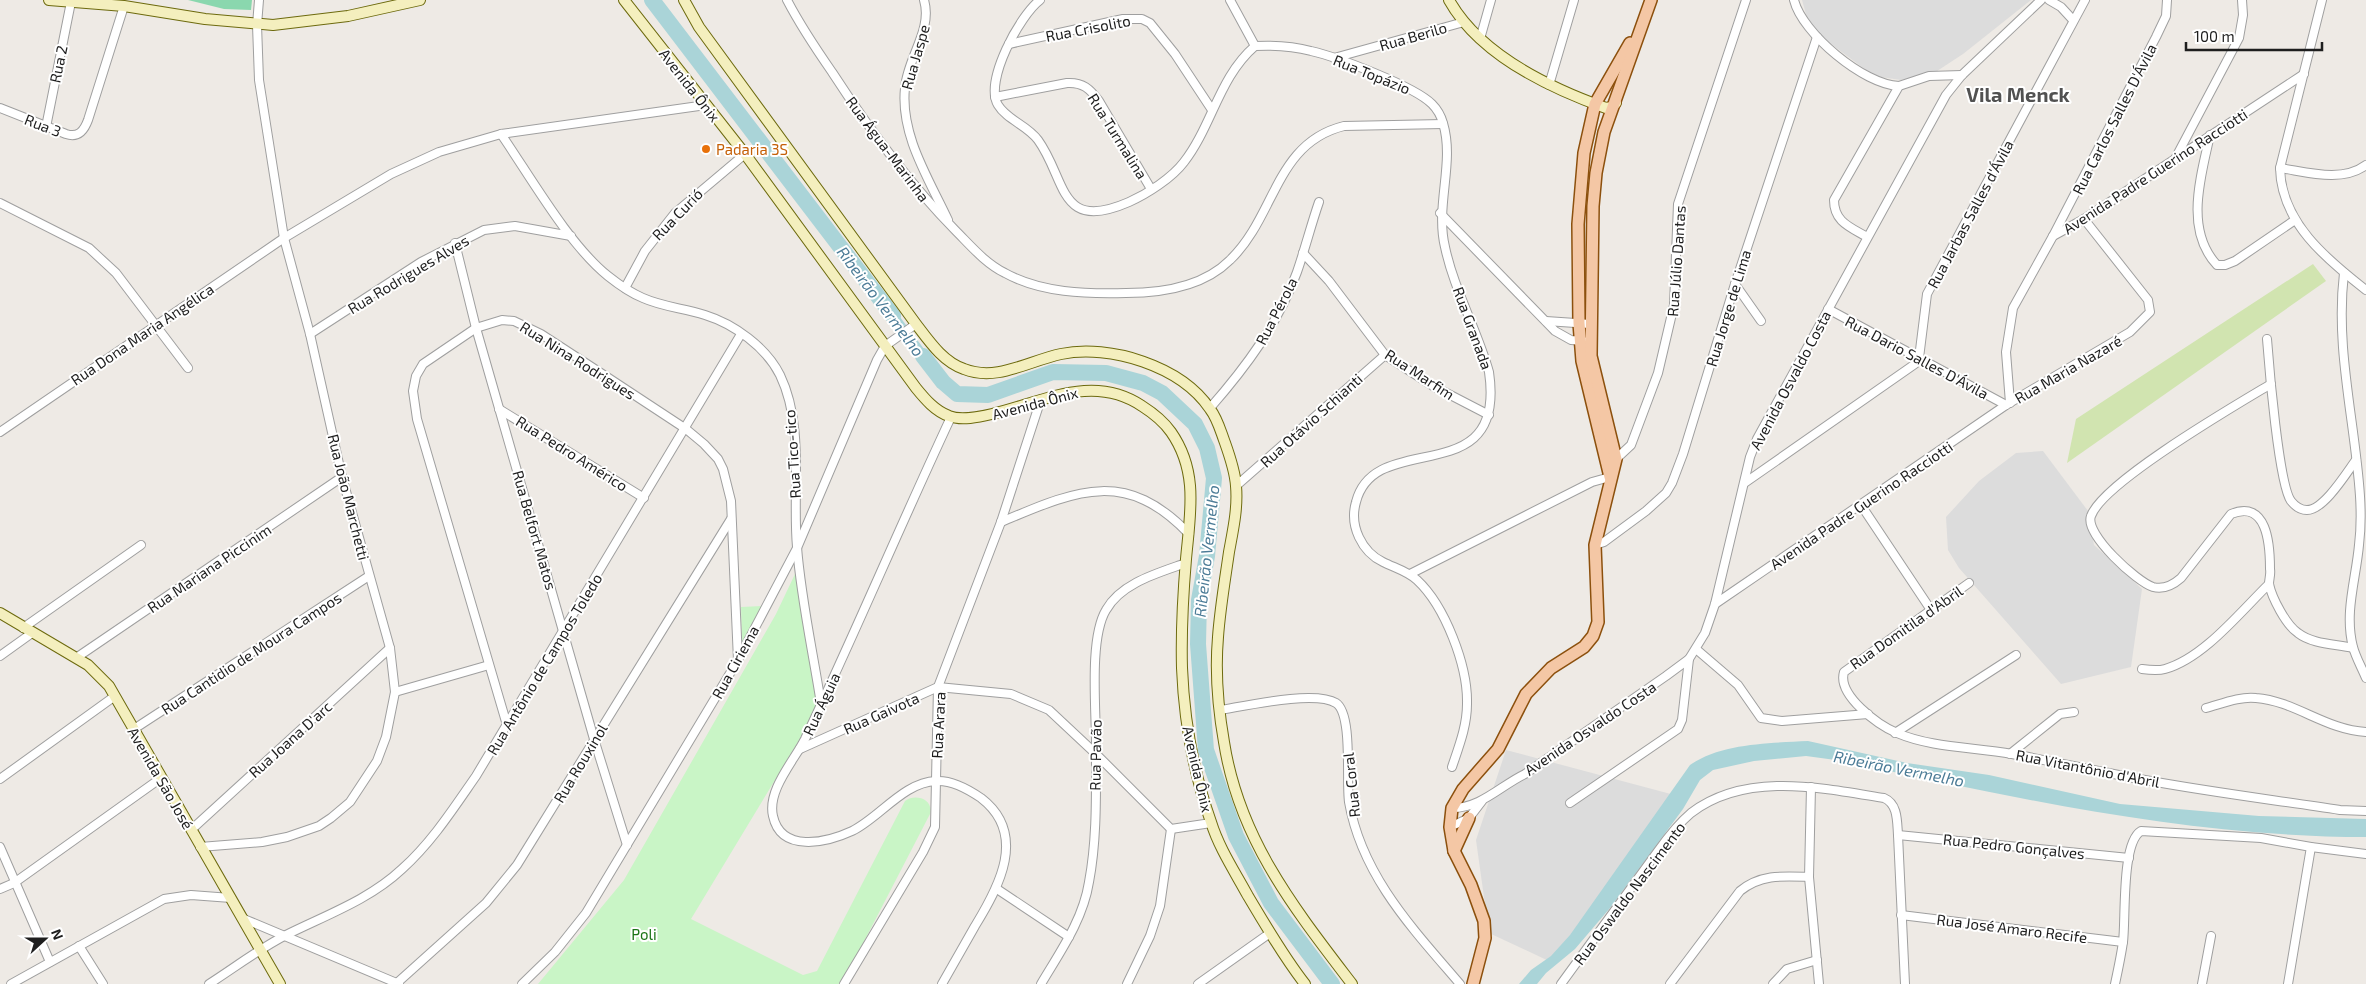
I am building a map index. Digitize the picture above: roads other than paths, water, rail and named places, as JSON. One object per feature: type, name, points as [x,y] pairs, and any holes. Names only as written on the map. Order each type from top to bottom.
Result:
[{"type":"main road","points":[[49,0],[124,6],[257,25],[348,16],[420,0]]},
{"type":"main road","name":"Avenida Ônix","points":[[624,0],[745,154],[887,345],[924,398],[951,417],[984,416],[1042,398],[1076,390],[1112,392],[1134,400],[1160,420],[1177,441],[1189,473],[1192,501],[1186,562],[1182,670],[1191,741],[1211,823],[1232,868],[1270,933],[1305,984]]},
{"type":"main road","name":"Avenida Ônix","points":[[684,0],[713,47],[914,325],[940,354],[954,365],[971,372],[991,374],[1058,355],[1106,352],[1137,360],[1170,375],[1194,392],[1210,408],[1225,443],[1236,486],[1236,509],[1218,639],[1220,710],[1230,774],[1253,838],[1279,884],[1352,984]]},
{"type":"main road","points":[[1449,0],[1464,22],[1480,39],[1549,85],[1609,108],[1616,103]]},
{"type":"main road","points":[[1610,477],[1585,380],[1585,341],[1578,224],[1580,187],[1584,153],[1595,104],[1631,43],[1645,0]]},
{"type":"main road","points":[[1584,324],[1596,173],[1604,132],[1616,103],[1651,0]]},
{"type":"main road","points":[[1595,104],[1596,126],[1589,152],[1590,163],[1596,173]]},
{"type":"main road","points":[[1473,984],[1484,943],[1484,921],[1471,885],[1454,851],[1450,827],[1452,808],[1463,789],[1498,749],[1517,708],[1534,684],[1556,665],[1584,647],[1593,636],[1598,622],[1595,545],[1610,477],[1616,459],[1585,341]]},
{"type":"main road","name":"Avenida São José","points":[[0,613],[96,672],[115,696],[280,984]]},
{"type":"main road","points":[[1454,851],[1469,818]]},
{"type":"street","name":"Rua João Marchetti","points":[[200,847],[254,843],[288,837],[319,826],[331,818],[350,802],[377,761],[386,737],[395,692],[390,648],[342,477],[310,334],[284,238],[259,80],[257,25],[259,0]]},
{"type":"street","name":"Rua Água-Marinha","points":[[787,0],[879,141],[908,179],[950,225],[992,266],[1006,274],[1037,286],[1107,294],[1142,293],[1172,289],[1206,277],[1229,261],[1254,231],[1290,162],[1309,142],[1332,129],[1344,126],[1443,124]]},
{"type":"street","name":"Rua Jaspe","points":[[924,0],[926,17],[924,26],[905,85],[906,121],[912,140],[950,225]]},
{"type":"street","points":[[1040,0],[1027,12],[1009,44],[998,74],[995,98],[1001,109],[1037,139],[1062,192],[1072,204],[1079,208],[1094,211],[1106,210],[1129,202],[1151,189],[1185,161],[1233,70],[1255,46],[1230,0]]},
{"type":"street","points":[[1480,39],[1491,0]]},
{"type":"street","points":[[1549,85],[1574,0]]},
{"type":"street","name":"Rua Júlio Dantas","points":[[1616,459],[1630,445],[1658,373],[1674,304],[1678,204],[1746,0]]},
{"type":"street","points":[[1794,0],[1803,23],[1817,37],[1866,76],[1886,85],[1898,86],[1929,76],[1962,75]]},
{"type":"street","name":"Avenida Osvaldo Costa","points":[[1452,808],[1468,806],[1483,800],[1508,782],[1525,774],[1688,659],[1696,649],[1705,633],[1715,604],[1746,482],[1750,457],[1757,439],[1936,112],[1962,75],[2041,0]]},
{"type":"street","points":[[2049,0],[2061,7],[2073,20]]},
{"type":"street","name":"Rua Jarbas Salles d'Ávila","points":[[1919,358],[1927,294],[2085,0]]},
{"type":"street","name":"Rua Carlos Salles D'Ávila","points":[[2053,236],[2156,37],[2166,16],[2167,0]]},
{"type":"street","points":[[2175,159],[2239,38],[2243,15],[2242,0]]},
{"type":"street","points":[[2322,0],[2280,168],[2280,185],[2295,220],[2323,255],[2366,290]]},
{"type":"street","name":"Rua 2","points":[[46,127],[71,2]]},
{"type":"street","name":"Rua 3","points":[[0,108],[71,136],[81,133],[85,129],[124,6]]},
{"type":"street","name":"Rua Crisolito","points":[[1009,44],[1123,18],[1142,19],[1157,30],[1212,110]]},
{"type":"street","name":"Rua Berilo","points":[[1334,58],[1464,22]]},
{"type":"street","name":"Rua Jorge de Lima","points":[[1595,545],[1604,542],[1646,511],[1666,492],[1672,483],[1683,454],[1735,284],[1817,37]]},
{"type":"street","name":"Rua Topázio","points":[[1255,46],[1301,48],[1334,58],[1417,93],[1431,104],[1443,124],[1447,153],[1440,213]]},
{"type":"street","name":"Avenida Padre Guerino Racciotti","points":[[1715,604],[2008,404],[2006,352],[2008,328],[2013,308],[2053,236],[2084,219],[2304,74]]},
{"type":"street","name":"Rua Turmalina","points":[[995,98],[1067,83],[1078,83],[1089,88],[1099,101],[1151,189]]},
{"type":"street","points":[[1867,237],[1837,218],[1834,210],[1834,200],[1898,86]]},
{"type":"street","name":"Rua Dona Maria Angélica","points":[[0,432],[284,238],[391,174],[439,152],[502,134],[706,105]]},
{"type":"street","name":"Rua Tico-tico","points":[[502,134],[571,236],[607,275],[641,298],[716,319],[742,334],[762,351],[779,374],[789,402],[793,424],[796,548],[821,704]]},
{"type":"street","points":[[2210,135],[2201,176],[2198,217],[2206,249],[2217,265],[2225,265],[2235,261],[2295,220]]},
{"type":"street","name":"Rua Curió","points":[[625,288],[645,251],[669,219],[699,191],[745,154]]},
{"type":"street","points":[[2280,168],[2336,175],[2352,173],[2366,165]]},
{"type":"street","name":"Rua Pérola","points":[[1210,408],[1237,378],[1279,312],[1303,252],[1319,202]]},
{"type":"street","points":[[0,203],[89,248],[116,273],[188,368]]},
{"type":"street","points":[[1440,213],[1563,338],[1585,341]]},
{"type":"street","name":"Rua Granada","points":[[1440,213],[1448,258],[1489,372],[1491,386],[1489,415]]},
{"type":"street","name":"Rua Maria Nazaré","points":[[2008,404],[2130,332],[2148,317],[2150,306],[2143,294],[2084,219]]},
{"type":"street","name":"Rua Rodrigues Alves","points":[[310,334],[421,262],[455,243],[499,227],[533,228],[571,236]]},
{"type":"street","name":"Rua Belfort Matos","points":[[455,243],[499,409],[594,739],[627,845]]},
{"type":"street","name":"Rua Marfim","points":[[1303,252],[1330,281],[1385,354],[1433,386],[1489,415]]},
{"type":"street","points":[[2344,273],[2341,326],[2342,355],[2356,460],[2360,519],[2360,544],[2349,616],[2353,648],[2366,678]]},
{"type":"street","points":[[1735,284],[1761,321]]},
{"type":"street","name":"Rua Dario Salles D'Ávila","points":[[1828,309],[2008,404]]},
{"type":"street","name":"Rua Nina Rodrigues","points":[[507,725],[418,419],[413,391],[416,376],[423,364],[476,328],[502,320],[526,325],[686,430],[711,451],[723,469],[730,493],[738,660]]},
{"type":"street","points":[[1546,321],[1584,324]]},
{"type":"street","name":"Rua Ciriema","points":[[522,984],[555,952],[591,906],[738,660],[796,548],[862,392],[887,345],[914,325]]},
{"type":"street","name":"Rua Antônio de Campos Toledo","points":[[209,984],[261,950],[364,897],[402,870],[439,829],[476,776],[686,430],[742,334]]},
{"type":"street","points":[[2267,340],[2271,384],[2286,490],[2291,501],[2298,508],[2308,510],[2317,507],[2327,498],[2356,460]]},
{"type":"street","name":"Rua Otávio Schianti","points":[[1236,486],[1385,354]]},
{"type":"street","points":[[1746,482],[1910,369],[1919,358]]},
{"type":"street","points":[[2271,384],[2154,458],[2106,496],[2094,509],[2089,520],[2094,534],[2118,560],[2147,584],[2160,588],[2171,585],[2181,578],[2231,514],[2238,511],[2248,511],[2262,520],[2265,526],[2270,569],[2269,584],[2280,610],[2297,633],[2308,639],[2353,648]]},
{"type":"street","name":"Rua Arara","points":[[844,984],[935,827],[938,687],[1001,522],[1042,398]]},
{"type":"street","name":"Rua Pedro Américo","points":[[499,409],[644,498]]},
{"type":"street","points":[[1452,766],[1466,719],[1468,704],[1464,672],[1455,643],[1436,604],[1424,587],[1410,574],[1374,557],[1360,540],[1355,528],[1354,513],[1359,490],[1370,477],[1383,469],[1461,446],[1478,433],[1489,415]]},
{"type":"street","name":"Rua Águia","points":[[935,781],[900,796],[852,830],[811,842],[794,841],[781,834],[772,813],[773,804],[782,780],[800,749],[821,704],[951,417]]},
{"type":"street","name":"Rua Mariana Piccinim","points":[[76,658],[342,477]]},
{"type":"street","points":[[1410,574],[1592,482],[1610,477]]},
{"type":"street","points":[[1001,522],[1065,496],[1106,491],[1119,492],[1143,500],[1172,518],[1189,534]]},
{"type":"street","points":[[1861,505],[1931,610]]},
{"type":"street","name":"Rua Rouxinol","points":[[398,984],[486,903],[517,865],[732,518]]},
{"type":"street","points":[[0,656],[28,631],[141,544]]},
{"type":"street","name":"Rua Pavão","points":[[1041,984],[1069,937],[1080,914],[1089,882],[1096,754],[1097,639],[1105,611],[1126,589],[1186,562]]},
{"type":"street","name":"Rua Cantidio de Moura Campos","points":[[134,729],[369,576]]},
{"type":"street","name":"Rua Domitila d'Abril","points":[[1844,672],[1969,583]]},
{"type":"street","points":[[2142,669],[2165,669],[2190,657],[2205,646],[2269,584]]},
{"type":"street","name":"Rua Joana D'arc","points":[[191,830],[390,648]]},
{"type":"street","points":[[1696,649],[1738,685],[1761,718],[1782,721],[1868,714]]},
{"type":"street","points":[[1895,733],[2016,655]]},
{"type":"street","points":[[1570,803],[1678,729],[1682,720],[1688,659]]},
{"type":"street","points":[[395,692],[489,665]]},
{"type":"street","name":"Rua Vitantônio d'Abril","points":[[1844,672],[1844,688],[1868,714],[1895,733],[1954,746],[2010,754],[2146,780],[2340,810],[2366,812]]},
{"type":"street","name":"Rua Gaivota","points":[[800,749],[938,687],[988,691],[1028,700],[1049,710],[1171,829]]},
{"type":"street","points":[[0,779],[115,696]]},
{"type":"street","points":[[2206,708],[2254,697],[2276,701],[2351,731],[2366,732]]},
{"type":"street","name":"Rua Coral","points":[[1220,710],[1306,698],[1327,700],[1340,707],[1345,719],[1349,802],[1356,832],[1365,855],[1388,897],[1460,984]]},
{"type":"street","points":[[2010,754],[2055,718],[2074,712]]},
{"type":"street","points":[[0,889],[14,883],[161,778]]},
{"type":"street","points":[[935,781],[969,789],[994,811],[1002,825],[1006,847],[1004,866],[997,889],[942,984]]},
{"type":"street","points":[[1811,787],[1809,877],[1819,984]]},
{"type":"street","name":"Rua Oswaldo Nascimento","points":[[1561,984],[1675,829],[1692,812],[1717,798],[1739,791],[1761,788],[1811,787],[1884,798],[1893,806],[1897,815],[1898,835]]},
{"type":"street","name":"Avenida Osvaldo Costa","points":[[1450,827],[1469,818],[1483,800]]},
{"type":"street","points":[[1127,984],[1150,936],[1160,906],[1171,829],[1211,823]]},
{"type":"street","points":[[2115,984],[2123,942],[2129,858],[2135,836],[2144,831],[2262,838],[2366,854]]},
{"type":"street","points":[[1898,835],[1905,984]]},
{"type":"street","name":"Rua Pedro Gonçalves","points":[[1898,835],[2129,858]]},
{"type":"street","points":[[0,847],[14,883],[50,962]]},
{"type":"street","points":[[2288,984],[2311,847]]},
{"type":"street","points":[[1670,984],[1740,891],[1756,880],[1770,876],[1809,877]]},
{"type":"street","points":[[997,889],[1069,937]]},
{"type":"street","points":[[11,984],[164,899],[191,895],[231,898]]},
{"type":"street","name":"Rua José Amaro Recife","points":[[1902,915],[2123,942]]},
{"type":"street","points":[[244,919],[398,984]]},
{"type":"street","points":[[1198,984],[1270,933]]},
{"type":"street","points":[[2202,984],[2211,936]]},
{"type":"street","points":[[79,946],[103,984]]},
{"type":"street","points":[[1773,984],[1787,969],[1817,960]]},
{"type":"water","name":"Ribeirão Vermelho","points":[[1808,741],[1907,763],[1989,775],[2120,804],[2259,816],[2366,819],[2366,837],[2300,835],[2168,823],[2037,801],[1843,761],[1806,756],[1754,761],[1713,770],[1700,780],[1683,809],[1610,908],[1575,949],[1546,973],[1537,984],[1519,984],[1531,970],[1551,956],[1570,935],[1690,765],[1716,752],[1731,748]]},
{"type":"waterway","name":"Ribeirão Vermelho","points":[[652,0],[893,316]]},
{"type":"waterway","name":"Ribeirão Vermelho","points":[[893,316],[923,356]]},
{"type":"waterway","name":"Ribeirão Vermelho","points":[[923,356],[943,382],[957,394],[988,395],[1053,372],[1106,373],[1143,383],[1162,393],[1195,424],[1207,448],[1214,478],[1207,556],[1199,600],[1198,644],[1206,750],[1236,836],[1271,903],[1332,984]]},
{"type":"place","name":"Padaria 3S","points":[[706,149]]},
{"type":"district","name":"Vila Menck","points":[[2018,94]]},
{"type":"park label","name":"Poli","points":[[644,934]]}]
